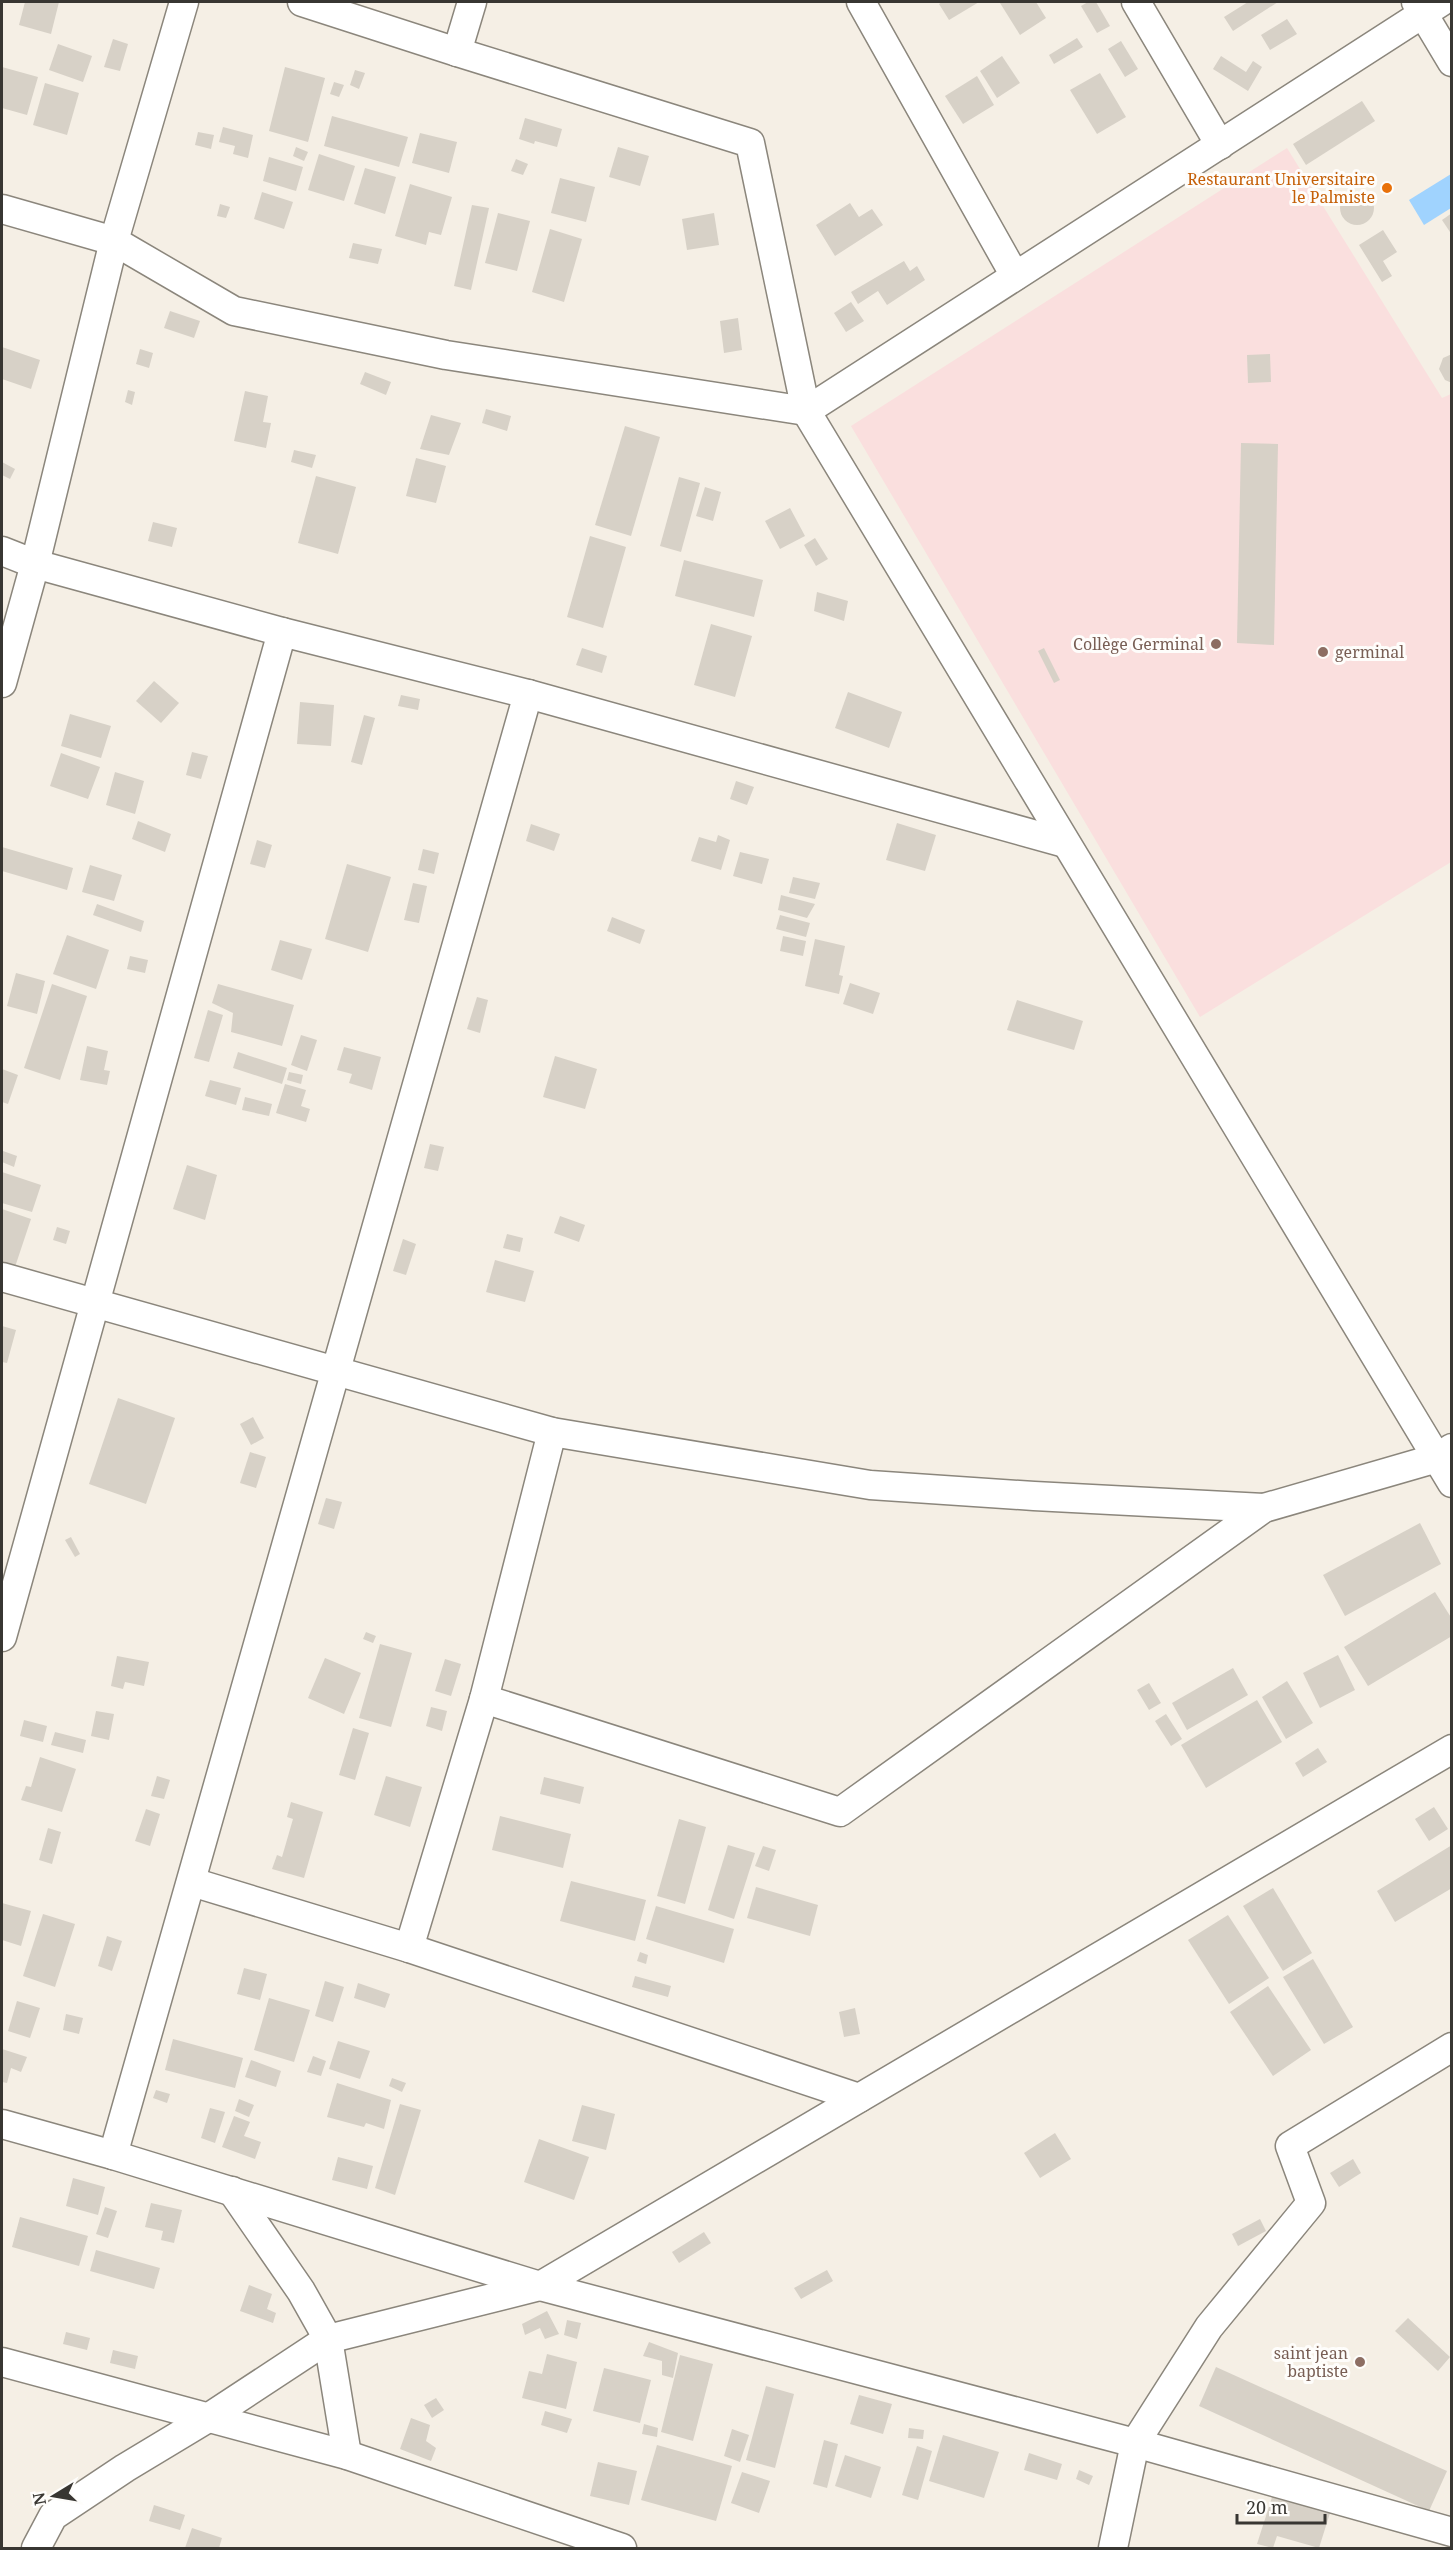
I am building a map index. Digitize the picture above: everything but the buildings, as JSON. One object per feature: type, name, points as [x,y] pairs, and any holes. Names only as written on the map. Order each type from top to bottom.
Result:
[{"type":"street","points":[[2,683],[35,564],[114,241],[184,2]]},
{"type":"street","points":[[302,2],[750,143],[806,411],[1065,843],[1444,1453],[1452,1483]]},
{"type":"street","points":[[457,52],[472,2]]},
{"type":"street","points":[[861,2],[1015,276]]},
{"type":"street","points":[[1136,2],[1220,145]]},
{"type":"street","points":[[2,208],[114,241],[234,311],[446,355],[806,411],[1220,145],[1426,5],[1452,62]]},
{"type":"street","points":[[2,551],[35,564],[282,632],[528,694],[1065,843]]},
{"type":"street","points":[[2,1637],[282,632]]},
{"type":"street","points":[[112,2155],[192,1882],[528,694]]},
{"type":"street","points":[[2,1276],[552,1432],[870,1485],[1264,1508]]},
{"type":"street","points":[[409,1948],[484,1699],[552,1432]]},
{"type":"street","points":[[484,1699],[840,1812],[1264,1508],[1444,1453]]},
{"type":"street","points":[[36,2548],[54,2516],[124,2468],[208,2418],[328,2339],[540,2286],[1452,1749]]},
{"type":"street","points":[[192,1882],[409,1948],[859,2098]]},
{"type":"street","points":[[1113,2548],[1135,2443],[1209,2327],[1311,2203],[1290,2146],[1452,2047]]},
{"type":"street","points":[[2,2124],[232,2191],[540,2286],[1135,2443],[1452,2532]]},
{"type":"street","points":[[232,2191],[301,2291],[328,2339],[347,2455]]},
{"type":"street","points":[[2,2362],[347,2455],[622,2548]]},
{"type":"shaded area","name":"Collège Germinal","points":[[1287,148],[1442,398],[1451,394],[1451,862],[1200,1017],[851,426]]},
{"type":"water","points":[[1451,174],[1451,208],[1424,225],[1409,200]]},
{"type":"place","name":"Restaurant Universitaire le Palmiste","points":[[1387,188]]},
{"type":"place","name":"Collège Germinal","points":[[1216,644]]},
{"type":"place","name":"germinal","points":[[1323,652]]},
{"type":"place","name":"saint jean baptiste","points":[[1360,2362]]}]
